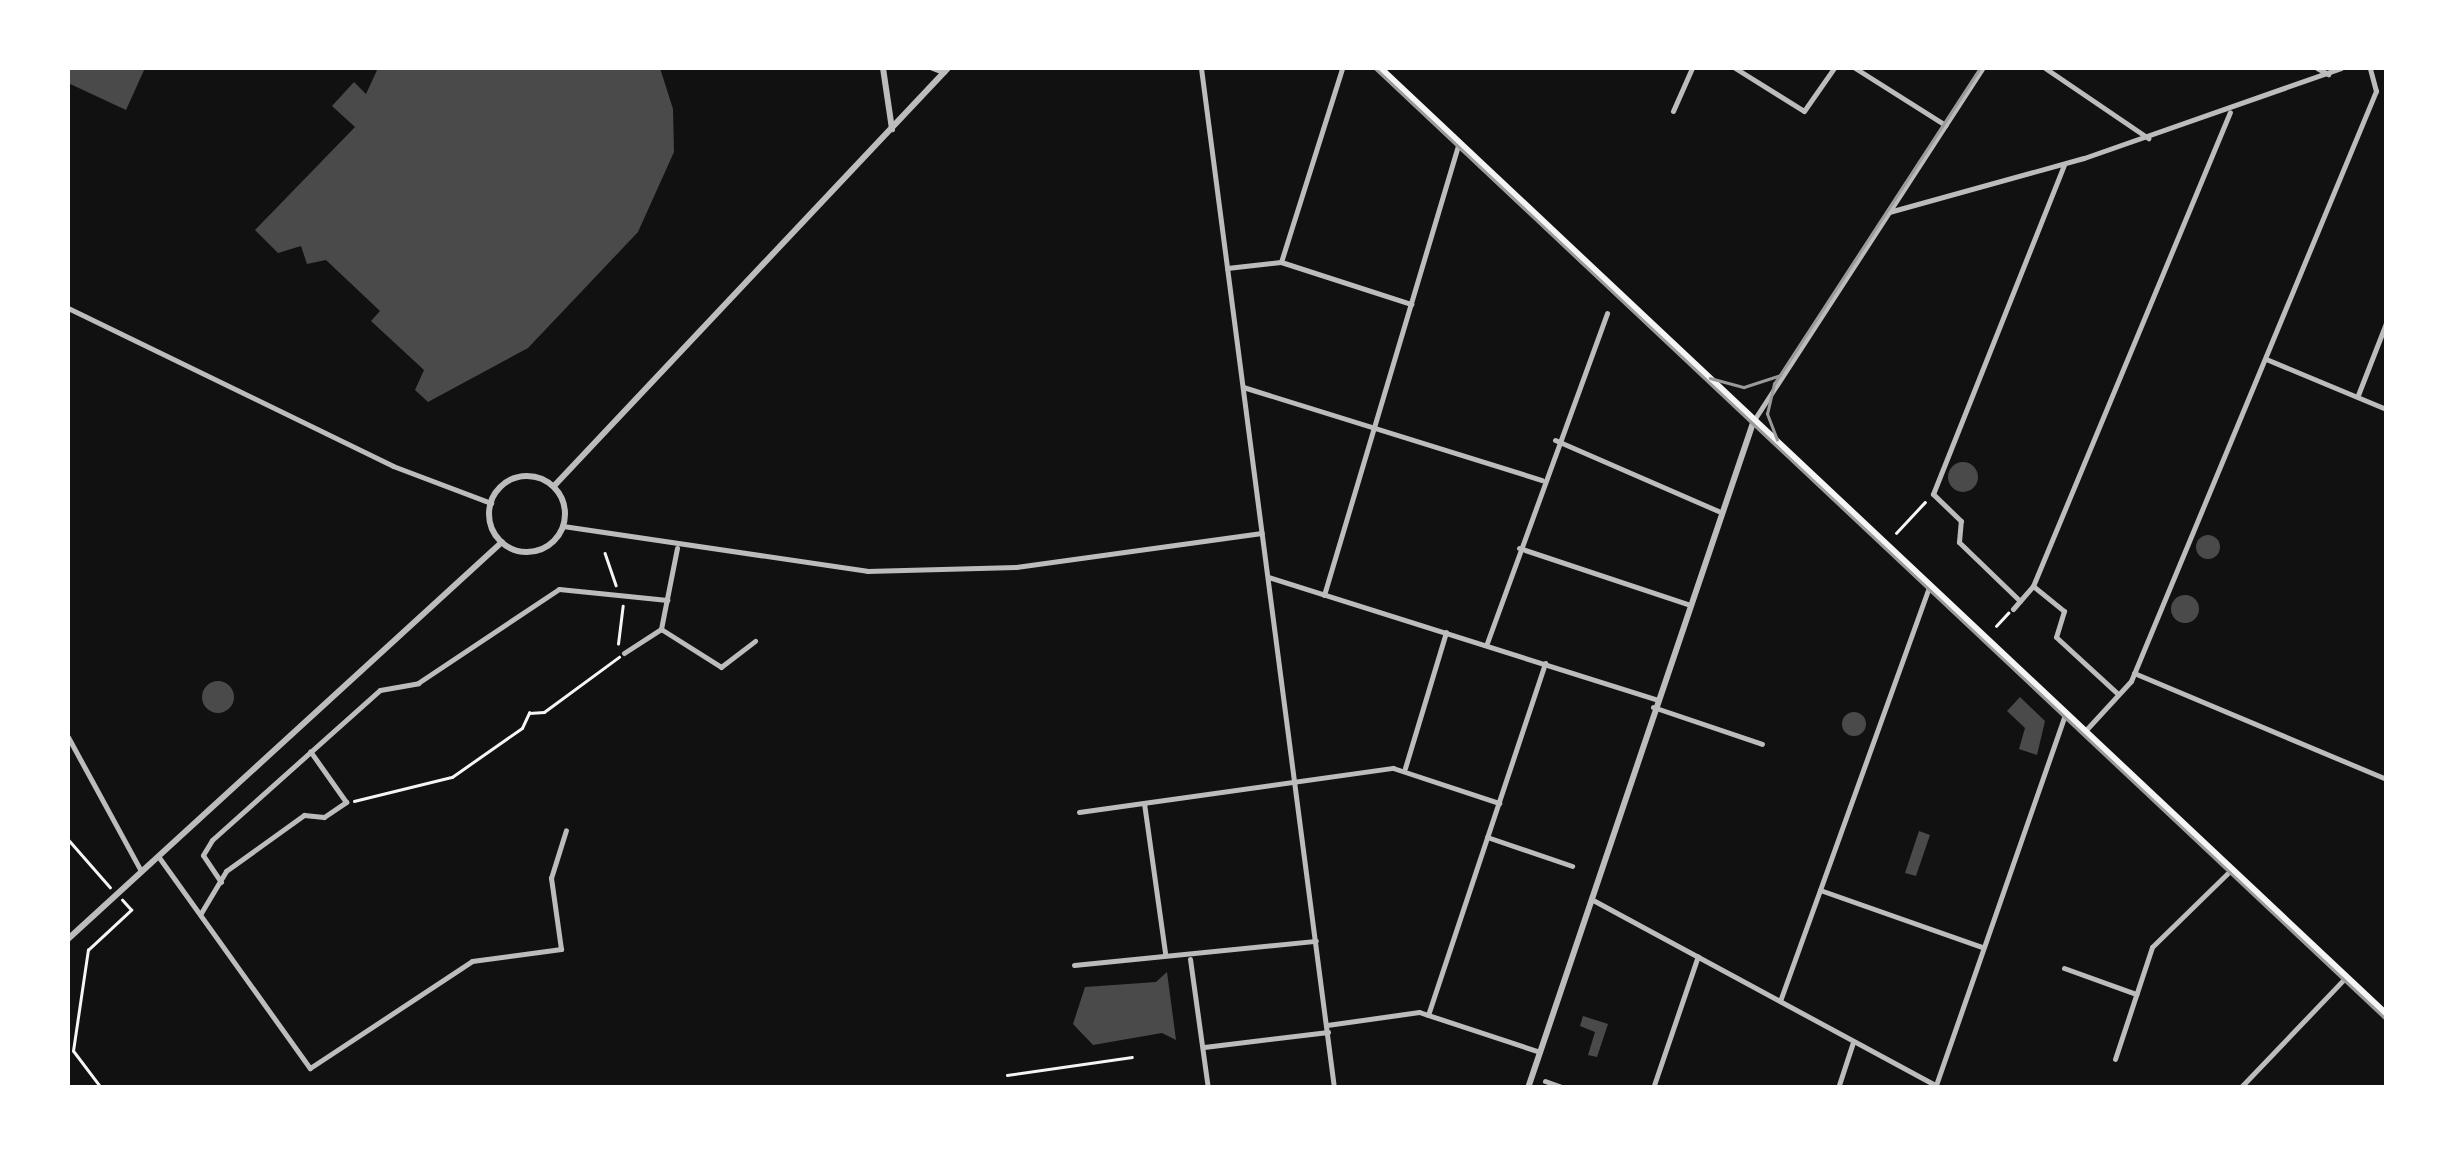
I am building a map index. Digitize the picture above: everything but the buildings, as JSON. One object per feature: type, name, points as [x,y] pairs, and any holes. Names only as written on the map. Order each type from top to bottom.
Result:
[{"type":"main road","points":[[1380,68],[2386,1015]]},
{"type":"street","points":[[884,68],[892,129]]},
{"type":"street","points":[[933,68],[946,70]]},
{"type":"street","points":[[1201,68],[1334,1088]]},
{"type":"street","points":[[1281,262],[1342,68]]},
{"type":"street","points":[[1673,111],[1692,68]]},
{"type":"street","points":[[1735,68],[1804,111],[1834,68]]},
{"type":"street","points":[[1855,68],[1946,125]]},
{"type":"street","points":[[1528,1088],[1718,512],[1754,420],[1983,68]]},
{"type":"street","points":[[2045,68],[2148,138]]},
{"type":"street","points":[[2317,68],[2328,74]]},
{"type":"street","points":[[1889,212],[2064,164],[2230,112],[2341,68]]},
{"type":"street","points":[[2085,731],[2134,673],[2376,91],[2370,68]]},
{"type":"street","points":[[554,486],[946,70]]},
{"type":"street","points":[[2013,609],[2033,586],[2230,112]]},
{"type":"street","points":[[1324,595],[1460,143]]},
{"type":"street","points":[[2020,601],[1958,542],[1961,521],[1933,494],[2064,164]]},
{"type":"street","points":[[1227,268],[1281,262],[1412,304]]},
{"type":"street","points":[[68,308],[393,466],[490,502]]},
{"type":"street","points":[[1486,644],[1556,440],[1607,313]]},
{"type":"street","points":[[2357,396],[2386,324]]},
{"type":"street","points":[[2266,359],[2386,409]]},
{"type":"street","points":[[1243,387],[1542,480]]},
{"type":"street","points":[[1556,440],[1718,512]]},
{"type":"street","points":[[490,502],[521,476],[554,486]]},
{"type":"street","points":[[554,486],[563,526]]},
{"type":"street","points":[[490,502],[502,542]]},
{"type":"street","points":[[502,542],[536,551],[563,526]]},
{"type":"street","points":[[563,526],[677,548],[943,570],[1262,533]]},
{"type":"street","points":[[68,939],[502,542]]},
{"type":"street","points":[[624,653],[661,629],[677,548]]},
{"type":"street","points":[[1519,548],[1687,604]]},
{"type":"street","points":[[1268,577],[1545,663],[1762,744]]},
{"type":"street","points":[[1780,1001],[1930,584]]},
{"type":"street","points":[[2033,586],[2064,611],[2056,637],[2118,694]]},
{"type":"street","points":[[221,882],[206,861],[207,846],[380,690],[418,683],[542,597],[577,588],[667,600]]},
{"type":"street","points":[[661,629],[721,667],[755,641]]},
{"type":"street","points":[[1405,770],[1446,632]]},
{"type":"street","points":[[1428,1015],[1545,663]]},
{"type":"street","points":[[2134,673],[2386,779]]},
{"type":"street","points":[[1590,899],[1938,1086],[2066,712]]},
{"type":"street","points":[[68,738],[141,871]]},
{"type":"street","points":[[200,913],[221,882],[304,815],[324,817],[346,802],[310,751]]},
{"type":"street","points":[[1078,812],[1405,770],[1499,803]]},
{"type":"street","points":[[1144,803],[1164,953]]},
{"type":"street","points":[[158,856],[310,1068],[472,961],[560,949],[551,878],[566,830]]},
{"type":"street","points":[[1488,837],[1572,866]]},
{"type":"street","points":[[2115,1059],[2154,944],[2232,869]]},
{"type":"street","points":[[1820,890],[1983,947]]},
{"type":"street","points":[[1074,964],[1164,953],[1190,959],[1316,942]]},
{"type":"street","points":[[1653,1088],[1698,956]]},
{"type":"street","points":[[1190,959],[1208,1088]]},
{"type":"street","points":[[2064,968],[2136,994]]},
{"type":"street","points":[[2240,1088],[2346,977]]},
{"type":"street","points":[[1204,1046],[1428,1015],[1540,1052]]},
{"type":"street","points":[[1838,1088],[1853,1042]]},
{"type":"street","points":[[1545,1081],[1564,1088]]},
{"type":"path","points":[[1896,533],[1933,494]]},
{"type":"path","points":[[346,802],[452,777],[522,728],[528,713],[544,712],[624,653],[619,596],[605,553]]},
{"type":"path","points":[[1996,626],[2013,609]]},
{"type":"path","points":[[68,839],[100,876]]},
{"type":"path","points":[[100,1088],[73,1050],[88,950],[131,910]]},
{"type":"path","points":[[1007,1075],[1132,1057]]},
{"type":"tram line","points":[[1375,68],[2386,1019]]},
{"type":"tram line","points":[[1777,440],[1767,414],[1774,384],[1980,68]]},
{"type":"tram line","points":[[1710,378],[1744,387],[1780,375]]}]
